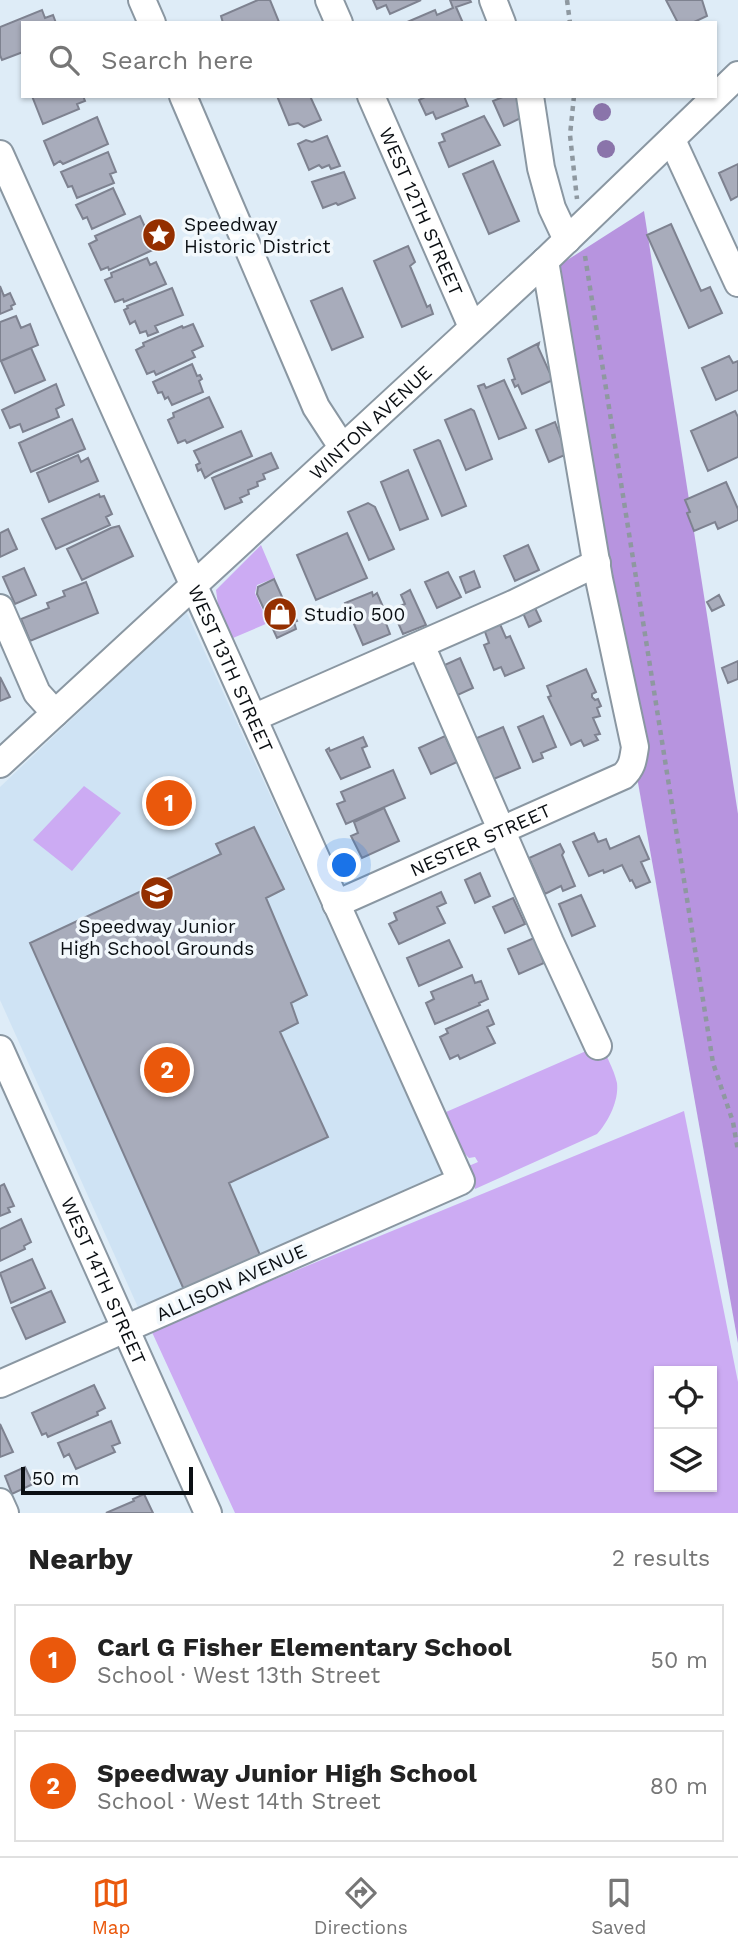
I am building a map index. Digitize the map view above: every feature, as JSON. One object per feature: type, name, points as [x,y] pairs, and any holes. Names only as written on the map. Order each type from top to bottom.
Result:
[{"type":"street","points":[[142,0],[151,21]]},
{"type":"street","points":[[329,0],[338,21]]},
{"type":"street","points":[[493,0],[501,21]]},
{"type":"street","name":"WINTON AVENUE","points":[[717,96],[738,75]]},
{"type":"street","points":[[184,98],[316,407],[342,447]]},
{"type":"street","name":"WEST 12TH STREET","points":[[373,98],[472,327]]},
{"type":"street","points":[[530,98],[541,168],[552,208],[574,232]]},
{"type":"street","name":"WINTON AVENUE","points":[[0,764],[545,261],[715,98]]},
{"type":"street","points":[[672,140],[738,282]]},
{"type":"street","name":"WEST 13TH STREET","points":[[0,155],[461,1181]]},
{"type":"street","points":[[253,718],[513,604],[597,563],[545,261]]},
{"type":"street","name":"NESTER STREET","points":[[336,904],[629,770],[635,747],[597,563]]},
{"type":"street","points":[[0,607],[37,692],[55,713]]},
{"type":"street","points":[[421,645],[598,1046]]},
{"type":"street","name":"WEST 14TH STREET","points":[[0,1049],[208,1513]]},
{"type":"street","name":"ALLISON AVENUE","points":[[0,1384],[461,1181]]},
{"type":"street","points":[[0,1502],[5,1513]]},
{"type":"path","points":[[567,0],[570,21]]},
{"type":"path","points":[[574,98],[570,135],[574,232],[713,1063],[733,1122],[738,1151]]},
{"type":"shaded area","points":[[644,211],[738,814],[738,1343],[547,273]]},
{"type":"shaded area","points":[[261,545],[275,578],[257,585],[255,593],[268,623],[233,638],[218,605],[216,590]]},
{"type":"shaded area","name":"Speedway Junior High School Grounds","points":[[186,611],[445,1178],[141,1314],[0,1000],[0,787]]},
{"type":"shaded area","points":[[84,786],[121,813],[72,871],[33,840]]},
{"type":"shaded area","points":[[600,1041],[614,1072],[617,1090],[612,1111],[597,1134],[475,1189],[464,1163],[471,1165],[478,1162],[475,1157],[469,1158],[464,1153],[446,1112],[593,1048]]},
{"type":"shaded area","points":[[684,1111],[738,1382],[738,1513],[235,1513],[151,1330]]},
{"type":"building","points":[[258,0],[270,0],[279,21],[222,21],[221,16]]},
{"type":"building","points":[[373,0],[421,0],[390,14],[386,5],[377,9]]},
{"type":"building","points":[[450,0],[471,2],[456,7],[462,21],[410,21],[435,10],[437,15],[453,8]]},
{"type":"building","points":[[666,0],[702,0],[707,16],[696,21],[677,21]]},
{"type":"building","points":[[42,10],[45,18],[53,15],[55,21],[21,21],[21,53],[2,60],[0,27]]},
{"type":"building","points":[[33,98],[84,98],[85,101],[77,104],[79,109],[43,124]]},
{"type":"building","points":[[278,98],[311,98],[321,120],[304,127],[298,123],[289,125]]},
{"type":"building","points":[[465,98],[468,106],[436,119],[433,112],[426,115],[419,100]]},
{"type":"building","points":[[517,98],[525,116],[504,126],[493,101]]},
{"type":"building","points":[[484,116],[500,145],[449,167],[439,143],[445,141],[442,134]]},
{"type":"building","points":[[97,117],[108,144],[63,164],[60,161],[54,165],[44,141]]},
{"type":"building","points":[[327,136],[340,166],[331,169],[329,165],[322,168],[319,165],[309,170],[298,144]]},
{"type":"building","points":[[108,152],[116,172],[110,174],[114,183],[77,198],[61,172]]},
{"type":"building","points":[[493,161],[519,221],[489,234],[463,174]]},
{"type":"building","points":[[738,164],[738,196],[731,200],[719,173]]},
{"type":"building","points":[[344,172],[355,198],[323,208],[312,182]]},
{"type":"building","points":[[113,188],[125,214],[92,229],[87,217],[83,219],[76,205]]},
{"type":"building","points":[[140,216],[155,249],[109,270],[108,267],[101,270],[89,244],[97,240],[95,236]]},
{"type":"building","points":[[671,224],[701,291],[710,287],[722,313],[689,328],[647,235]]},
{"type":"building","points":[[408,246],[415,262],[410,266],[427,307],[430,305],[433,314],[402,327],[374,261]]},
{"type":"building","points":[[147,258],[150,265],[156,262],[166,284],[124,302],[123,299],[115,302],[105,280],[112,277],[111,273]]},
{"type":"building","points":[[0,286],[4,296],[10,293],[15,304],[11,306],[12,309],[0,314]]},
{"type":"building","points":[[172,288],[183,315],[155,326],[158,332],[148,336],[146,331],[140,333],[135,321],[130,324],[124,310],[127,306]]},
{"type":"building","points":[[342,288],[363,337],[332,350],[311,301]]},
{"type":"building","points":[[16,316],[21,328],[30,324],[38,345],[0,361],[0,322]]},
{"type":"building","points":[[193,324],[203,346],[192,351],[195,357],[156,375],[154,371],[147,374],[136,350],[144,346],[143,343]]},
{"type":"building","points":[[539,343],[538,347],[553,380],[522,394],[512,380],[515,379],[508,359]]},
{"type":"building","points":[[31,348],[45,380],[15,393],[1,361]]},
{"type":"building","points":[[729,356],[733,363],[738,361],[738,390],[716,400],[702,368]]},
{"type":"building","points":[[192,364],[197,376],[200,375],[202,379],[199,381],[203,392],[172,405],[168,397],[165,399],[162,392],[158,393],[153,382]]},
{"type":"building","points":[[504,380],[526,428],[499,439],[478,386],[484,384],[486,388]]},
{"type":"building","points":[[56,384],[64,405],[56,409],[59,417],[23,432],[20,424],[10,428],[2,410]]},
{"type":"building","points":[[209,397],[223,427],[187,443],[185,440],[178,443],[168,420],[174,417],[173,413]]},
{"type":"building","points":[[471,409],[492,459],[466,470],[445,420]]},
{"type":"building","points":[[735,411],[738,417],[738,457],[708,471],[691,431]]},
{"type":"building","points":[[72,419],[85,449],[31,472],[19,443]]},
{"type":"building","points":[[555,422],[567,454],[549,462],[536,430]]},
{"type":"building","points":[[241,431],[252,456],[205,478],[201,469],[198,471],[196,465],[200,463],[194,451]]},
{"type":"building","points":[[438,440],[466,506],[442,516],[414,450]]},
{"type":"building","points":[[271,453],[278,468],[263,474],[265,479],[257,482],[258,486],[248,490],[249,494],[240,498],[242,502],[225,509],[212,478]]},
{"type":"building","points":[[78,455],[81,462],[88,458],[98,481],[49,502],[37,473]]},
{"type":"building","points":[[408,470],[428,519],[400,530],[381,482]]},
{"type":"building","points":[[726,482],[738,509],[738,520],[718,529],[715,522],[694,531],[685,500]]},
{"type":"building","points":[[99,494],[100,497],[104,496],[112,514],[106,517],[110,525],[56,549],[42,519]]},
{"type":"building","points":[[368,503],[375,507],[394,549],[369,560],[348,512]]},
{"type":"building","points":[[119,526],[133,556],[82,580],[67,549]]},
{"type":"building","points":[[8,529],[17,549],[0,557],[0,533]]},
{"type":"building","points":[[347,533],[367,578],[316,600],[297,555]]},
{"type":"building","points":[[528,545],[539,570],[515,581],[504,556]]},
{"type":"building","points":[[24,568],[36,595],[15,604],[3,577]]},
{"type":"building","points":[[474,571],[480,587],[466,593],[460,577]]},
{"type":"building","points":[[448,572],[461,597],[437,608],[425,582]]},
{"type":"building","name":"Studio 500","points":[[274,579],[287,608],[290,606],[297,621],[294,622],[296,629],[277,638],[257,594],[258,587]]},
{"type":"building","points":[[86,582],[98,613],[30,641],[21,619],[49,608],[47,603],[65,596],[63,591]]},
{"type":"building","points":[[410,590],[426,625],[403,634],[392,609],[405,604],[401,595]]},
{"type":"building","points":[[372,592],[373,596],[377,593],[384,609],[381,610],[390,634],[363,645],[345,603]]},
{"type":"building","points":[[719,595],[724,605],[712,611],[707,602]]},
{"type":"building","points":[[535,608],[541,621],[529,627],[523,613]]},
{"type":"building","points":[[499,622],[506,638],[510,636],[524,668],[505,676],[501,667],[494,670],[484,645],[489,643],[484,629]]},
{"type":"building","points":[[460,658],[473,688],[451,698],[438,668]]},
{"type":"building","points":[[738,661],[738,679],[728,683],[722,668]]},
{"type":"building","points":[[586,669],[596,692],[592,697],[598,699],[601,706],[597,708],[600,716],[593,718],[600,734],[595,735],[598,740],[584,746],[581,740],[571,745],[548,697],[551,696],[547,686]]},
{"type":"building","points":[[0,677],[10,697],[0,701]]},
{"type":"building","points":[[543,716],[556,747],[541,753],[543,758],[533,762],[518,727]]},
{"type":"building","points":[[503,727],[520,768],[489,781],[472,740]]},
{"type":"building","points":[[445,736],[457,762],[431,774],[419,748]]},
{"type":"building","points":[[363,737],[367,746],[362,748],[370,767],[341,779],[326,750],[329,748],[330,751]]},
{"type":"building","points":[[393,770],[405,798],[346,824],[337,804],[345,801],[341,792]]},
{"type":"building","points":[[384,808],[399,841],[362,858],[351,836],[358,833],[354,822]]},
{"type":"building","points":[[254,827],[284,889],[266,898],[307,995],[291,1003],[298,1023],[280,1032],[328,1137],[229,1183],[260,1255],[189,1301],[30,943],[221,854],[216,844]]},
{"type":"building","points":[[594,833],[598,842],[606,839],[610,849],[639,836],[649,859],[641,862],[650,882],[636,888],[622,865],[589,876],[573,842]]},
{"type":"building","points":[[560,844],[575,886],[563,891],[561,886],[545,894],[529,858]]},
{"type":"building","points":[[480,873],[490,896],[475,903],[465,880]]},
{"type":"building","points":[[441,892],[446,903],[437,907],[445,923],[399,944],[389,924],[397,920],[394,913]]},
{"type":"building","points":[[581,895],[595,926],[572,936],[559,904]]},
{"type":"building","points":[[513,898],[525,924],[505,933],[493,907]]},
{"type":"building","points":[[534,938],[544,963],[519,974],[508,949]]},
{"type":"building","points":[[449,940],[462,967],[419,986],[407,958]]},
{"type":"building","points":[[472,975],[475,983],[481,981],[488,999],[435,1024],[426,1003],[434,999],[431,992]]},
{"type":"building","points":[[488,1010],[494,1024],[487,1027],[495,1043],[460,1059],[458,1055],[450,1059],[440,1037],[448,1033],[446,1029]]},
{"type":"building","points":[[4,1184],[14,1206],[8,1208],[10,1212],[0,1216],[0,1186]]},
{"type":"building","points":[[21,1219],[31,1242],[24,1246],[25,1249],[0,1261],[0,1229]]},
{"type":"building","points":[[32,1259],[45,1288],[11,1303],[0,1273]]},
{"type":"building","points":[[51,1291],[65,1322],[26,1339],[12,1308]]},
{"type":"building","points":[[94,1385],[105,1408],[97,1412],[98,1415],[48,1437],[46,1433],[42,1435],[32,1413]]},
{"type":"building","points":[[111,1421],[120,1443],[112,1446],[115,1452],[76,1469],[69,1454],[64,1457],[58,1443]]},
{"type":"building","points":[[0,1424],[13,1452],[0,1457]]},
{"type":"building","points":[[25,1467],[33,1484],[12,1494],[5,1476]]},
{"type":"building","points":[[144,1494],[153,1513],[106,1513],[134,1501],[133,1499]]},
{"type":"place","name":"Speedway Historic District","points":[[159,235]]},
{"type":"place","name":"Studio 500","points":[[280,614]]},
{"type":"place","name":"Carl G Fisher Elementary School","points":[[169,803]]},
{"type":"place","name":"Speedway Junior High School Grounds","points":[[157,893]]},
{"type":"place","name":"Speedway Junior High School","points":[[167,1070]]}]
